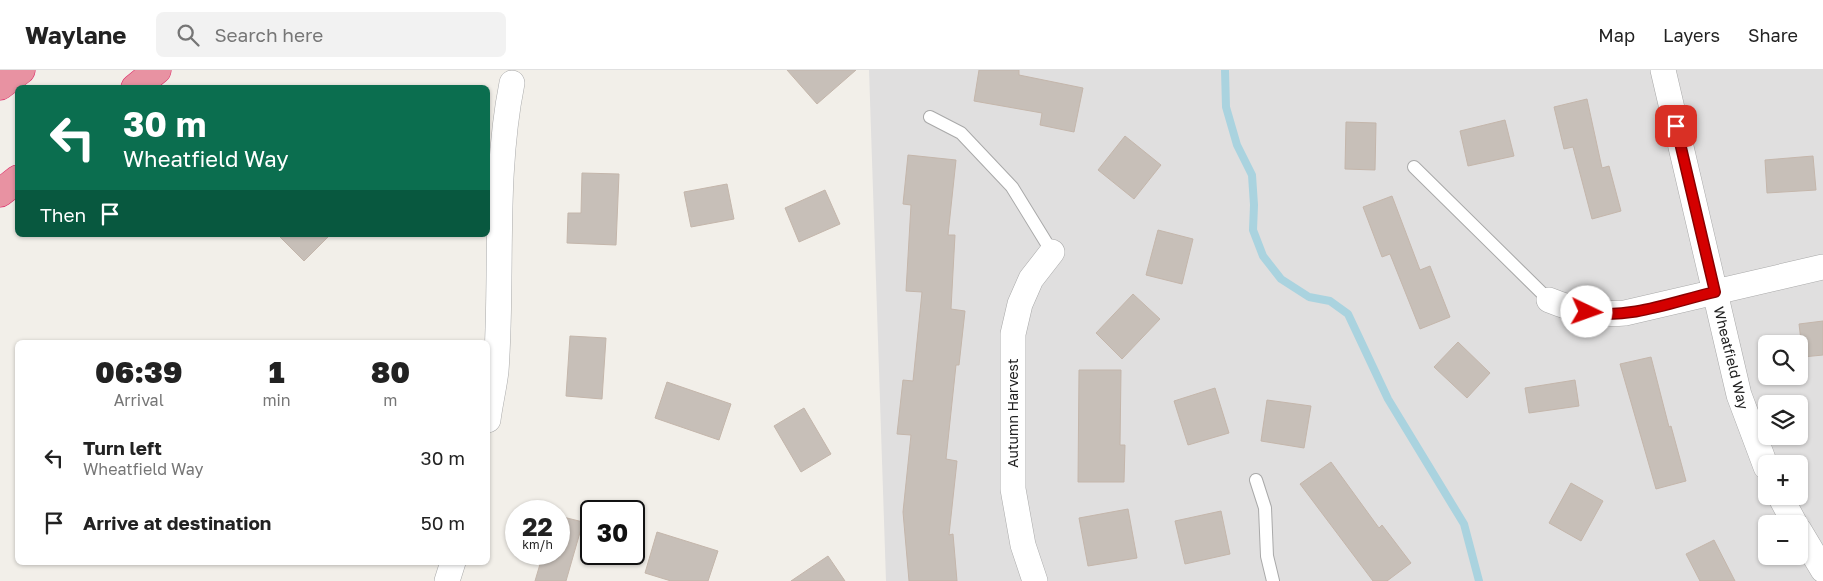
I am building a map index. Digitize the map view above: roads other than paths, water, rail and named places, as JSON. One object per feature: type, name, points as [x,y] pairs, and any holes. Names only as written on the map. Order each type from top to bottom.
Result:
[{"type":"highway","points":[[0,85],[19,70]]},
{"type":"highway","points":[[139,85],[158,70]]},
{"type":"highway","points":[[0,192],[15,181]]},
{"type":"street","name":"Wheatfield Way","points":[[1663,70],[1739,395],[1762,455]]},
{"type":"street","points":[[490,408],[496,374],[500,167],[504,122],[512,83]]},
{"type":"street","name":"Autumn Harvest","points":[[1035,581],[1023,545],[1013,489],[1014,334],[1020,304],[1031,278],[1052,252]]},
{"type":"street","points":[[1549,300],[1574,310],[1600,315],[1625,313],[1823,267]]},
{"type":"street","points":[[1808,545],[1823,570]]},
{"type":"street","points":[[447,581],[452,565]]},
{"type":"lane","points":[[930,117],[961,133],[1012,188],[1052,252]]},
{"type":"lane","points":[[1414,167],[1549,300]]},
{"type":"lane","points":[[1256,480],[1265,508],[1267,556],[1273,581]]},
{"type":"waterway","points":[[1225,70],[1226,107],[1237,145],[1252,175],[1253,230],[1263,256],[1281,279],[1309,297],[1330,301],[1348,314],[1388,399],[1464,524],[1479,581]]}]
